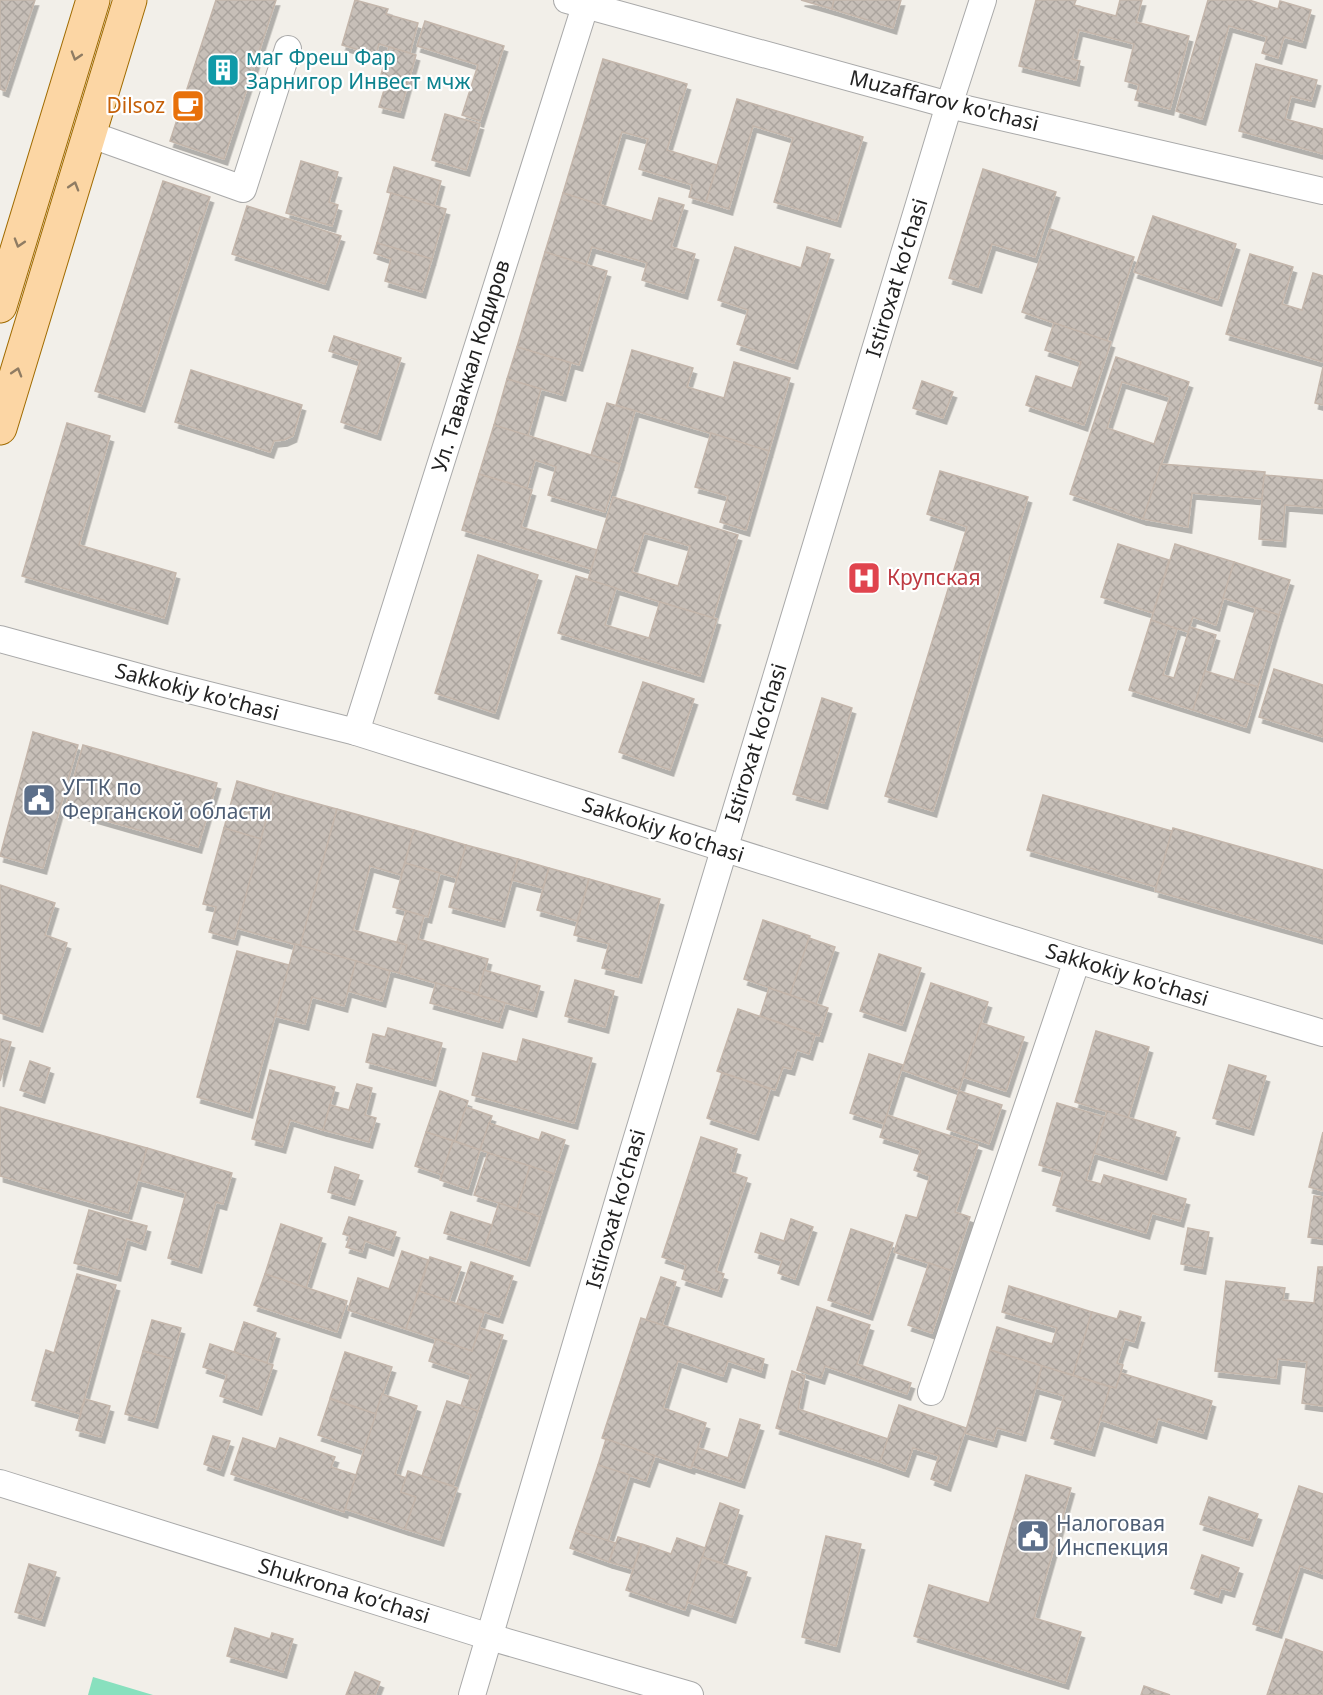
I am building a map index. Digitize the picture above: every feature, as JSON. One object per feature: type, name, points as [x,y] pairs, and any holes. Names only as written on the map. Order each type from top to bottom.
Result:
[{"type":"main road","points":[[0,306],[93,0]]},
{"type":"main road","points":[[0,428],[130,0]]},
{"type":"street","name":"Istiroxat koʻchasi","points":[[472,1695],[724,849],[949,105],[983,0]]},
{"type":"street","name":"Muzaffarov ko'chasi","points":[[580,2],[949,105],[1323,191]]},
{"type":"street","name":"Ул. Таваккал Кодиров","points":[[356,732],[580,2]]},
{"type":"street","points":[[89,134],[243,189],[288,49]]},
{"type":"street","name":"Sakkokiy ko'chasi","points":[[0,639],[165,684],[356,732],[1077,960],[1323,1033]]},
{"type":"street","points":[[931,1392],[1077,960]]},
{"type":"street","name":"Shukrona koʻchasi","points":[[0,1483],[490,1637],[690,1695]]},
{"type":"green space","points":[[93,1677],[153,1695],[88,1695]]},
{"type":"building","points":[[0,0],[35,0],[5,91],[0,89]]},
{"type":"building","name":"маг Фреш Фар Зарнигор Инвест мчж","points":[[216,0],[276,0],[224,159],[170,141]]},
{"type":"building","points":[[355,0],[388,9],[386,14],[418,23],[410,53],[379,44],[376,55],[342,45]]},
{"type":"building","points":[[801,0],[834,0],[832,9]]},
{"type":"building","points":[[834,0],[901,0],[893,28],[832,9]]},
{"type":"building","points":[[1036,0],[1076,0],[1074,5],[1116,16],[1120,0],[1142,0],[1136,22],[1189,36],[1170,109],[1135,100],[1139,85],[1125,81],[1134,44],[1079,30],[1072,59],[1080,61],[1076,80],[1019,66]]},
{"type":"building","points":[[1208,0],[1249,0],[1278,9],[1280,1],[1311,10],[1302,42],[1284,37],[1278,58],[1262,53],[1267,37],[1229,26],[1202,119],[1176,111]]},
{"type":"building","points":[[425,21],[504,46],[480,121],[462,115],[478,65],[417,46]]},
{"type":"building","points":[[389,47],[416,55],[400,112],[379,107],[387,80],[380,78]]},
{"type":"building","points":[[603,59],[687,84],[667,150],[717,165],[706,202],[689,197],[692,185],[639,169],[648,139],[622,132],[600,205],[563,193]]},
{"type":"building","points":[[1256,64],[1317,80],[1311,101],[1291,96],[1285,119],[1323,129],[1323,154],[1239,131]]},
{"type":"building","points":[[737,99],[863,137],[837,221],[774,202],[793,138],[753,126],[729,209],[706,202]]},
{"type":"building","points":[[445,114],[480,124],[466,170],[432,160]]},
{"type":"building","points":[[301,161],[338,172],[329,202],[338,205],[332,226],[286,213]]},
{"type":"building","points":[[394,167],[441,181],[434,206],[387,192]]},
{"type":"building","points":[[983,169],[1056,192],[1035,257],[992,244],[978,287],[949,278]]},
{"type":"building","points":[[163,181],[210,197],[141,406],[95,391]]},
{"type":"building","points":[[391,193],[446,209],[432,259],[377,243]]},
{"type":"building","points":[[563,193],[652,221],[659,198],[684,205],[671,247],[695,254],[684,293],[642,280],[647,263],[592,247],[586,265],[545,252]]},
{"type":"building","points":[[247,206],[341,236],[325,284],[232,254]]},
{"type":"building","points":[[1153,216],[1236,244],[1218,300],[1134,272]]},
{"type":"building","points":[[1050,229],[1134,257],[1107,341],[1022,312]]},
{"type":"building","points":[[377,243],[432,259],[422,292],[385,281],[391,259],[374,253]]},
{"type":"building","points":[[735,247],[801,268],[807,247],[830,254],[794,363],[737,344],[748,310],[718,300]]},
{"type":"building","points":[[545,252],[607,271],[579,365],[517,347]]},
{"type":"building","points":[[1250,254],[1293,267],[1282,304],[1302,310],[1313,273],[1323,276],[1323,362],[1226,334]]},
{"type":"building","points":[[1054,323],[1111,342],[1084,425],[1026,405],[1036,376],[1072,388],[1081,362],[1045,350]]},
{"type":"building","points":[[334,336],[401,358],[377,434],[341,422],[360,361],[329,351]]},
{"type":"building","points":[[517,347],[571,363],[562,395],[507,379]]},
{"type":"building","points":[[632,350],[693,368],[687,387],[724,398],[734,362],[790,378],[769,451],[616,405]]},
{"type":"building","points":[[1116,357],[1189,382],[1143,519],[1070,494]],"holes":[[[1122,382],[1170,397],[1154,444],[1107,428]]]},
{"type":"building","points":[[1323,367],[1323,405],[1315,403]]},
{"type":"building","points":[[191,370],[302,405],[293,436],[274,441],[270,452],[175,422]]},
{"type":"building","points":[[507,379],[541,389],[528,436],[494,425]]},
{"type":"building","points":[[922,381],[953,392],[943,418],[913,408]]},
{"type":"building","points":[[607,403],[635,411],[620,464],[591,455]]},
{"type":"building","points":[[67,423],[110,436],[79,545],[176,573],[164,618],[22,576]]},
{"type":"building","points":[[494,425],[620,464],[605,512],[548,495],[556,467],[535,460],[527,488],[479,474]]},
{"type":"building","points":[[711,433],[769,451],[746,530],[720,522],[728,496],[695,487]]},
{"type":"building","points":[[1161,464],[1265,472],[1262,499],[1192,493],[1188,527],[1143,519]]},
{"type":"building","points":[[940,471],[1028,497],[933,811],[885,796],[967,527],[927,514]]},
{"type":"building","points":[[479,474],[532,490],[521,527],[597,550],[591,569],[462,530]]},
{"type":"building","points":[[1264,475],[1323,480],[1323,508],[1285,505],[1282,541],[1259,539]]},
{"type":"building","points":[[613,497],[738,535],[713,618],[588,580]],"holes":[[[644,533],[690,546],[678,586],[632,572]]]},
{"type":"building","points":[[1118,544],[1169,560],[1153,613],[1101,597]]},
{"type":"building","points":[[1175,544],[1234,562],[1216,625],[1193,617],[1188,632],[1151,620]]},
{"type":"building","points":[[478,555],[538,575],[495,713],[435,693]]},
{"type":"building","points":[[1234,562],[1290,580],[1279,615],[1223,598]]},
{"type":"building","points":[[576,576],[616,588],[605,625],[649,638],[660,602],[717,619],[700,676],[558,633]]},
{"type":"building","points":[[1256,608],[1279,615],[1258,687],[1234,680]]},
{"type":"building","points":[[1151,620],[1177,629],[1163,675],[1174,678],[1190,627],[1216,635],[1193,710],[1129,690]]},
{"type":"building","points":[[1274,669],[1323,685],[1323,737],[1259,717]]},
{"type":"building","points":[[1205,671],[1258,687],[1246,727],[1193,710]]},
{"type":"building","points":[[643,682],[694,699],[670,770],[619,752]]},
{"type":"building","points":[[822,698],[852,708],[824,803],[793,794]]},
{"type":"building","points":[[33,732],[78,745],[43,868],[0,856]]},
{"type":"building","points":[[83,745],[217,783],[198,847],[65,809]]},
{"type":"building","points":[[237,781],[274,792],[261,839],[224,828]]},
{"type":"building","points":[[274,792],[337,809],[300,946],[236,928]]},
{"type":"building","points":[[1043,795],[1172,831],[1156,887],[1027,850]]},
{"type":"building","points":[[337,809],[414,830],[401,875],[370,866],[353,930],[407,945],[399,973],[300,946]]},
{"type":"building","points":[[224,828],[261,839],[234,939],[209,932],[216,907],[203,904]]},
{"type":"building","points":[[1173,828],[1323,870],[1323,939],[1155,891]]},
{"type":"building","points":[[414,830],[466,845],[457,878],[405,863]]},
{"type":"building","points":[[466,845],[518,859],[501,921],[449,907]]},
{"type":"building","points":[[518,859],[549,868],[543,888],[512,880]]},
{"type":"building","points":[[405,863],[440,873],[428,917],[393,907]]},
{"type":"building","points":[[549,868],[589,879],[577,921],[537,910]]},
{"type":"building","points":[[589,879],[660,899],[638,977],[602,968],[609,944],[574,935]]},
{"type":"building","points":[[0,885],[55,903],[45,935],[67,943],[39,1026],[0,1013]]},
{"type":"building","points":[[406,911],[424,916],[418,939],[488,959],[478,995],[399,973],[407,945],[397,942]]},
{"type":"building","points":[[763,920],[810,936],[790,995],[744,979]]},
{"type":"building","points":[[809,938],[835,947],[816,1004],[790,995]]},
{"type":"building","points":[[295,944],[356,961],[344,1006],[312,997],[305,1024],[275,1016]]},
{"type":"building","points":[[237,951],[289,965],[249,1112],[197,1097]]},
{"type":"building","points":[[879,954],[921,968],[902,1025],[860,1011]]},
{"type":"building","points":[[356,961],[390,971],[382,1001],[348,991]]},
{"type":"building","points":[[484,970],[540,986],[533,1011],[478,995]]},
{"type":"building","points":[[575,980],[614,991],[605,1027],[565,1016]]},
{"type":"building","points":[[436,983],[505,1003],[499,1022],[430,1003]]},
{"type":"building","points":[[931,983],[988,1002],[959,1090],[902,1070]]},
{"type":"building","points":[[769,988],[828,1008],[819,1036],[760,1016]]},
{"type":"building","points":[[738,1009],[815,1035],[809,1054],[797,1050],[791,1069],[783,1067],[775,1090],[717,1071]]},
{"type":"building","points":[[981,1023],[1024,1037],[1006,1091],[963,1077]]},
{"type":"building","points":[[388,1028],[442,1043],[432,1080],[366,1062],[373,1034],[385,1037]]},
{"type":"building","points":[[1096,1031],[1149,1047],[1128,1118],[1075,1102]]},
{"type":"building","points":[[0,1039],[11,1042],[0,1081]]},
{"type":"building","points":[[523,1039],[592,1058],[574,1123],[472,1095],[483,1053],[517,1062]]},
{"type":"building","points":[[869,1054],[903,1065],[884,1124],[850,1113]]},
{"type":"building","points":[[30,1061],[50,1068],[41,1097],[20,1090]]},
{"type":"building","points":[[1229,1065],[1266,1076],[1250,1129],[1213,1118]]},
{"type":"building","points":[[270,1070],[335,1087],[323,1130],[290,1120],[282,1147],[252,1139]]},
{"type":"building","points":[[722,1073],[770,1089],[755,1134],[707,1118]]},
{"type":"building","points":[[357,1084],[372,1088],[365,1115],[376,1118],[369,1142],[323,1130],[330,1105],[349,1110]]},
{"type":"building","points":[[440,1091],[468,1101],[455,1141],[426,1132]]},
{"type":"building","points":[[959,1091],[1002,1105],[989,1144],[947,1129]]},
{"type":"building","points":[[1057,1103],[1105,1117],[1086,1180],[1101,1184],[1104,1175],[1186,1199],[1180,1221],[1152,1213],[1146,1233],[1053,1205],[1063,1172],[1039,1165]]},
{"type":"building","points":[[0,1107],[147,1148],[128,1213],[0,1176]]},
{"type":"building","points":[[466,1107],[492,1116],[480,1150],[455,1141]]},
{"type":"building","points":[[1107,1111],[1176,1132],[1163,1174],[1094,1153]]},
{"type":"building","points":[[887,1115],[978,1145],[955,1212],[970,1217],[952,1271],[894,1252],[906,1215],[917,1218],[930,1176],[914,1170],[921,1150],[880,1137]]},
{"type":"building","points":[[489,1123],[539,1140],[542,1132],[565,1140],[554,1174],[480,1150]]},
{"type":"building","points":[[426,1132],[453,1141],[442,1175],[415,1166]]},
{"type":"building","points":[[1323,1132],[1323,1191],[1309,1187]]},
{"type":"building","points":[[701,1137],[737,1149],[730,1172],[747,1178],[716,1271],[724,1274],[718,1291],[682,1279],[686,1265],[662,1257]]},
{"type":"building","points":[[453,1141],[480,1150],[468,1189],[440,1180]]},
{"type":"building","points":[[147,1148],[232,1173],[223,1204],[216,1202],[198,1267],[168,1258],[186,1193],[138,1180]]},
{"type":"building","points":[[488,1153],[530,1166],[517,1209],[474,1195]]},
{"type":"building","points":[[530,1166],[554,1174],[540,1217],[517,1209]]},
{"type":"building","points":[[335,1167],[359,1175],[351,1199],[328,1192]]},
{"type":"building","points":[[1314,1196],[1323,1197],[1323,1239],[1308,1237]]},
{"type":"building","points":[[499,1203],[540,1217],[526,1260],[485,1246]]},
{"type":"building","points":[[89,1210],[147,1226],[142,1244],[127,1239],[117,1275],[74,1263]]},
{"type":"building","points":[[451,1212],[492,1225],[485,1246],[444,1233]]},
{"type":"building","points":[[349,1217],[396,1232],[390,1250],[365,1241],[362,1252],[346,1247],[350,1236],[343,1234]]},
{"type":"building","points":[[791,1219],[813,1227],[795,1279],[778,1273],[782,1261],[755,1252],[761,1233],[784,1241]]},
{"type":"building","points":[[281,1224],[322,1238],[306,1288],[265,1274]]},
{"type":"building","points":[[1188,1228],[1209,1232],[1202,1268],[1181,1264]]},
{"type":"building","points":[[851,1229],[893,1243],[869,1314],[828,1300]]},
{"type":"building","points":[[402,1251],[428,1260],[406,1329],[348,1310],[358,1278],[389,1289]]},
{"type":"building","points":[[430,1257],[461,1267],[449,1301],[419,1291]]},
{"type":"building","points":[[471,1262],[513,1276],[499,1317],[457,1303]]},
{"type":"building","points":[[929,1263],[952,1271],[932,1333],[908,1325]]},
{"type":"building","points":[[1318,1267],[1323,1267],[1323,1406],[1302,1403],[1307,1362],[1278,1359],[1276,1378],[1215,1371],[1226,1281],[1285,1288],[1283,1300],[1314,1303]]},
{"type":"building","points":[[77,1274],[116,1285],[80,1414],[32,1400],[46,1350],[54,1353]]},
{"type":"building","points":[[265,1274],[347,1301],[337,1332],[254,1305]]},
{"type":"building","points":[[661,1277],[676,1282],[662,1325],[646,1320]]},
{"type":"building","points":[[1009,1286],[1092,1312],[1073,1375],[990,1350],[997,1327],[1052,1344],[1057,1328],[1002,1312]]},
{"type":"building","points":[[419,1291],[484,1313],[472,1351],[406,1329]]},
{"type":"building","points":[[817,1307],[870,1325],[857,1364],[911,1383],[907,1394],[825,1366],[821,1378],[797,1370]]},
{"type":"building","points":[[1120,1311],[1141,1317],[1134,1342],[1125,1339],[1117,1363],[1123,1365],[1116,1388],[1073,1375],[1092,1312],[1117,1319]]},
{"type":"building","points":[[641,1318],[764,1359],[761,1372],[728,1361],[723,1376],[678,1361],[663,1408],[706,1423],[691,1468],[602,1438]]},
{"type":"building","points":[[152,1320],[181,1328],[172,1359],[143,1351]]},
{"type":"building","points":[[244,1322],[276,1333],[267,1363],[234,1352]]},
{"type":"building","points":[[480,1328],[503,1335],[478,1411],[461,1406],[471,1375],[429,1361],[436,1339],[472,1351]]},
{"type":"building","points":[[210,1344],[273,1365],[258,1409],[220,1396],[227,1375],[203,1367]]},
{"type":"building","points":[[990,1350],[1042,1366],[1022,1435],[997,1428],[993,1441],[965,1433]]},
{"type":"building","points":[[143,1351],[172,1359],[154,1422],[125,1414]]},
{"type":"building","points":[[345,1352],[392,1367],[376,1414],[330,1398]]},
{"type":"building","points":[[1042,1366],[1110,1387],[1091,1450],[1051,1438],[1064,1396],[1036,1388]]},
{"type":"building","points":[[792,1371],[805,1376],[798,1409],[888,1439],[880,1462],[776,1428]]},
{"type":"building","points":[[1121,1373],[1212,1401],[1203,1433],[1158,1419],[1153,1437],[1100,1420],[1110,1387],[1116,1388]]},
{"type":"building","points":[[382,1394],[417,1406],[395,1474],[406,1478],[401,1492],[416,1497],[405,1529],[345,1509]]},
{"type":"building","points":[[85,1399],[110,1406],[101,1437],[76,1430]]},
{"type":"building","points":[[330,1399],[376,1414],[364,1450],[318,1435]]},
{"type":"building","points":[[447,1401],[478,1411],[453,1486],[422,1476]]},
{"type":"building","points":[[899,1405],[966,1428],[947,1485],[931,1479],[939,1456],[913,1448],[905,1471],[880,1462]]},
{"type":"building","points":[[740,1419],[760,1425],[741,1482],[692,1466],[698,1448],[728,1458]]},
{"type":"building","points":[[213,1436],[230,1441],[220,1470],[204,1464]]},
{"type":"building","points":[[243,1438],[276,1449],[280,1438],[335,1457],[331,1467],[356,1475],[344,1512],[231,1474]]},
{"type":"building","points":[[606,1439],[655,1456],[646,1481],[598,1465]]},
{"type":"building","points":[[598,1465],[630,1475],[608,1541],[576,1530]]},
{"type":"building","points":[[408,1471],[457,1488],[440,1540],[405,1529],[416,1497],[401,1492]]},
{"type":"building","name":"Налоговая Инспекция","points":[[1026,1475],[1071,1488],[1034,1618],[1081,1632],[1065,1683],[914,1636],[929,1585],[989,1603]]},
{"type":"building","points":[[1299,1486],[1323,1494],[1323,1574],[1300,1566],[1278,1632],[1253,1624]]},
{"type":"building","points":[[1209,1497],[1258,1514],[1249,1540],[1200,1524]]},
{"type":"building","points":[[720,1503],[739,1510],[722,1563],[702,1557]]},
{"type":"building","points":[[576,1530],[615,1543],[609,1562],[570,1548]]},
{"type":"building","points":[[826,1536],[861,1544],[836,1646],[802,1637]]},
{"type":"building","points":[[618,1537],[641,1544],[633,1569],[609,1562]]},
{"type":"building","points":[[677,1538],[705,1548],[685,1610],[626,1590],[642,1544],[671,1554]]},
{"type":"building","points":[[1202,1555],[1239,1568],[1231,1591],[1221,1588],[1218,1597],[1191,1588]]},
{"type":"building","points":[[702,1557],[747,1572],[732,1617],[687,1602]]},
{"type":"building","points":[[29,1564],[56,1572],[41,1620],[15,1612]]},
{"type":"building","points":[[235,1628],[270,1639],[272,1633],[293,1639],[283,1672],[227,1656]]},
{"type":"building","points":[[1286,1639],[1323,1652],[1323,1695],[1267,1695]]},
{"type":"building","points":[[355,1672],[380,1682],[375,1695],[346,1695]]},
{"type":"building","points":[[1144,1686],[1170,1695],[1141,1695]]},
{"type":"place","name":"маг Фреш Фар Зарнигор Инвест мчж","points":[[223,70]]},
{"type":"place","name":"Dilsoz","points":[[188,106]]},
{"type":"place","name":"Крупская","points":[[864,578]]},
{"type":"place","name":"УГТК по Ферганской области","points":[[39,800]]},
{"type":"place","name":"Налоговая Инспекция","points":[[1033,1536]]}]
